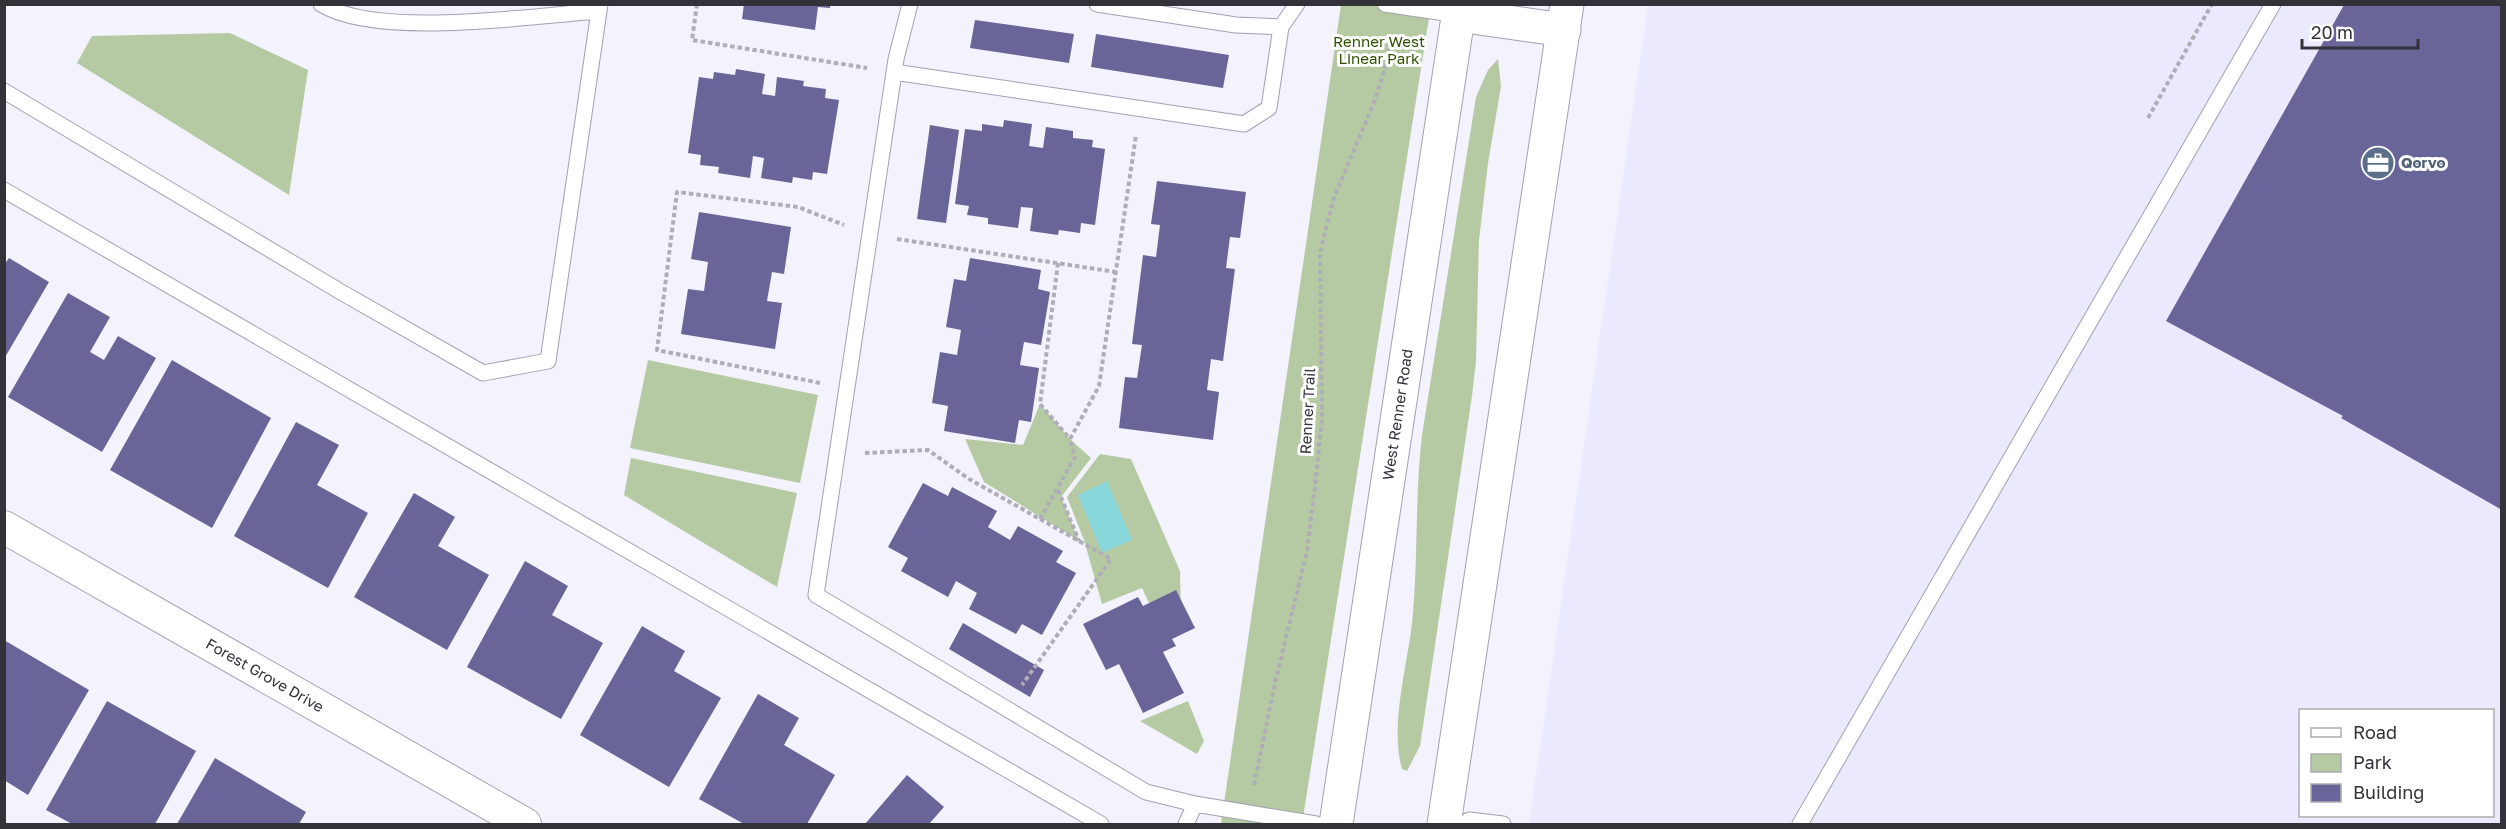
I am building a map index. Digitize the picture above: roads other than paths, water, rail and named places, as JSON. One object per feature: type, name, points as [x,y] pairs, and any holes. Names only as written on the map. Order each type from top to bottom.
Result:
[{"type":"main road","points":[[1444,825],[1566,17],[1459,10]]},
{"type":"main road","name":"West Renner Road","points":[[1336,825],[1459,10]]},
{"type":"street","name":"Forest Grove Drive","points":[[4,526],[525,825]]},
{"type":"lane","points":[[4,91],[341,292],[483,373],[548,361],[599,8],[438,22],[384,23],[330,10],[321,4]]},
{"type":"lane","points":[[910,4],[894,72],[816,595],[1146,792],[1196,804],[1250,811],[1316,825]]},
{"type":"lane","points":[[1097,4],[1236,25],[1281,27]]},
{"type":"lane","points":[[894,72],[1244,124],[1269,108],[1281,27],[1297,4]]},
{"type":"lane","points":[[1800,825],[2273,4]]},
{"type":"lane","points":[[1390,5],[1459,10]]},
{"type":"lane","points":[[4,190],[1101,825]]},
{"type":"lane","points":[[1186,825],[1196,804]]},
{"type":"lane","points":[[1464,825],[1469,820],[1503,825]]},
{"type":"water","points":[[1107,481],[1132,540],[1102,553],[1078,495]]},
{"type":"place","name":"Qorvo","points":[[2378,163]]},
{"type":"park label","name":"Renner West Linear Park","points":[[1379,50]]}]
